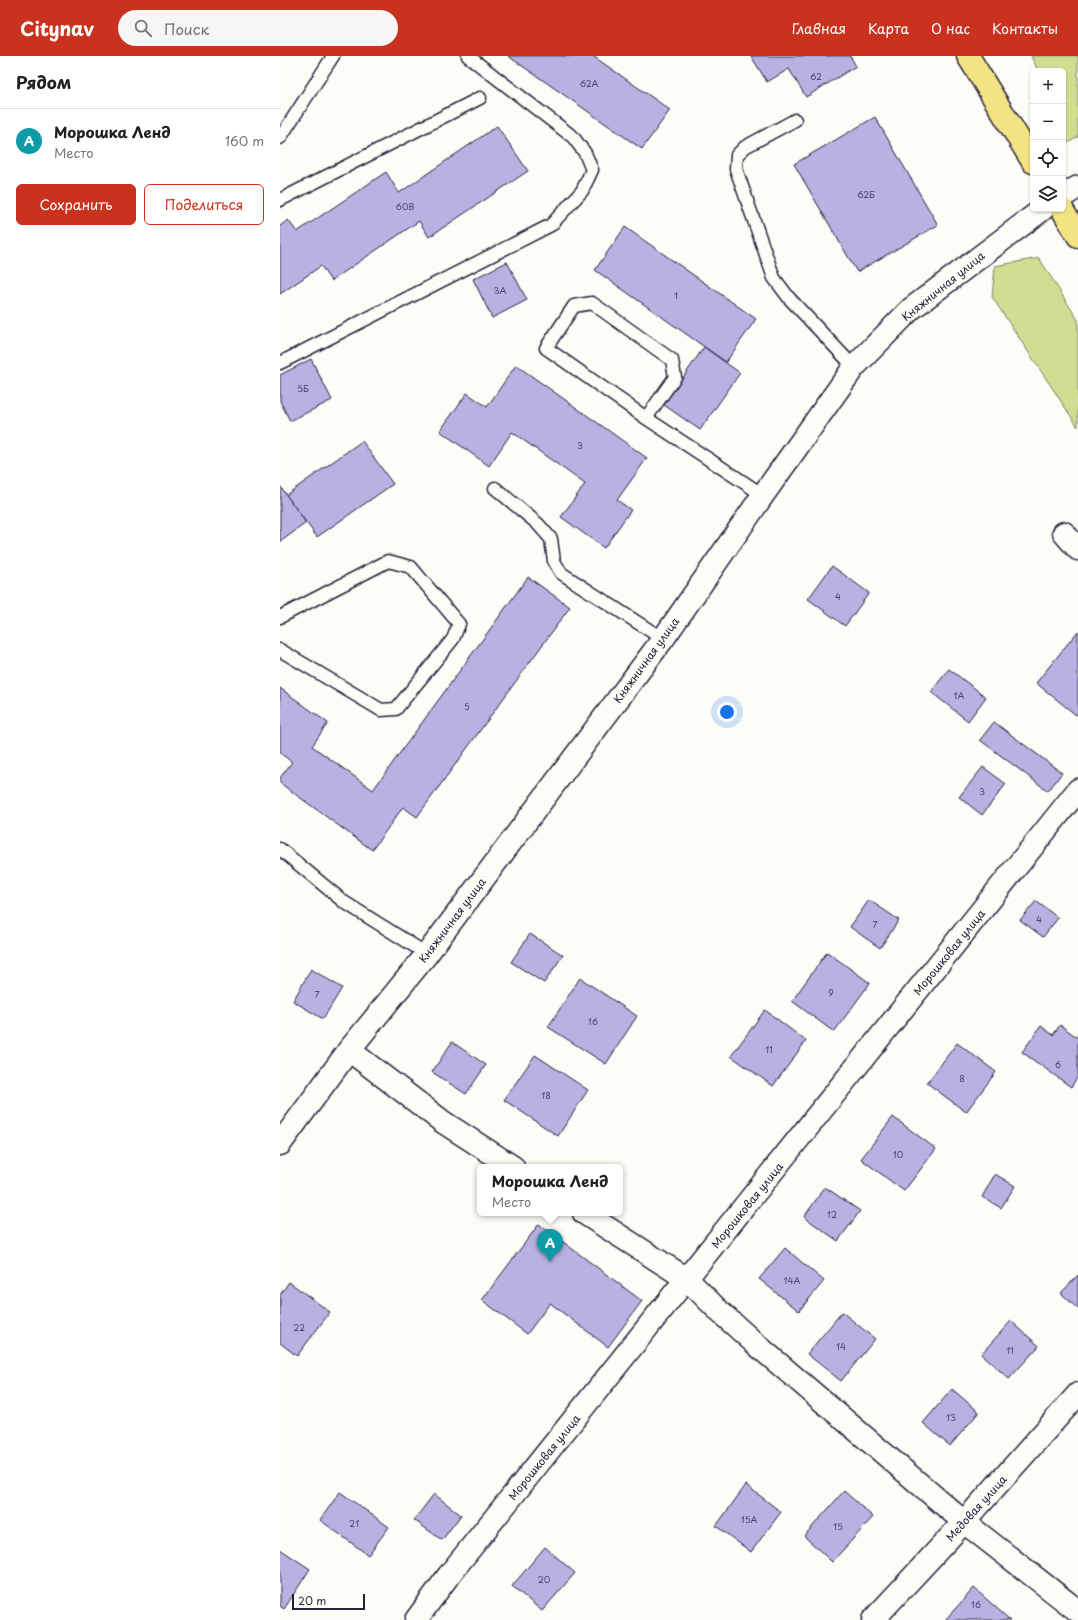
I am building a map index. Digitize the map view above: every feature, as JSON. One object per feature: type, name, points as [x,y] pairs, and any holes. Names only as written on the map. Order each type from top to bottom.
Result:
[{"type":"main road","points":[[968,56],[1030,157]]},
{"type":"main road","points":[[1064,212],[1078,236]]},
{"type":"street","points":[[1066,194],[1078,187]]},
{"type":"street","name":"Княжничная улица","points":[[280,1144],[349,1050],[427,954],[663,639],[763,494],[854,367],[911,309],[1039,212]]},
{"type":"street","points":[[1064,533],[1078,549]]},
{"type":"street","name":"Морошковая улица","points":[[416,1620],[449,1575],[687,1280],[1078,790]]},
{"type":"street","points":[[349,1050],[443,1122],[508,1164]]},
{"type":"street","points":[[589,1216],[687,1280],[758,1346],[964,1522],[1078,1611]]},
{"type":"street","name":"Медовая улица","points":[[873,1620],[964,1522],[1078,1394]]},
{"type":"lane","points":[[280,138],[333,56]]},
{"type":"lane","points":[[280,363],[552,225],[582,192],[592,170],[585,153],[573,137],[468,56]]},
{"type":"lane","points":[[280,200],[480,98]]},
{"type":"lane","points":[[795,120],[745,147],[737,155],[736,169],[774,278],[789,298],[854,367]]},
{"type":"lane","points":[[646,418],[675,377],[672,360],[592,303],[574,306],[546,348],[646,418],[763,494]]},
{"type":"lane","points":[[496,488],[538,524],[551,539],[554,561],[561,574],[663,639]]},
{"type":"lane","points":[[280,617],[388,560],[411,567],[459,624],[453,639],[396,709],[381,710],[280,650]]},
{"type":"lane","points":[[280,848],[344,902],[427,954]]},
{"type":"green space","points":[[1031,56],[1078,56],[1078,137],[1068,143],[1066,138],[1066,68],[1037,68]]},
{"type":"green space","points":[[1039,258],[1078,320],[1078,427],[992,297],[995,266]]},
{"type":"building","points":[[508,56],[593,56],[670,110],[642,149]]},
{"type":"building","points":[[751,56],[850,56],[856,66],[806,97],[789,69],[767,82]]},
{"type":"building","points":[[875,117],[938,225],[857,272],[794,164]]},
{"type":"building","points":[[497,126],[528,171],[429,237],[419,221],[331,281],[321,266],[280,294],[280,226],[288,220],[297,232],[386,172],[399,193]]},
{"type":"building","points":[[625,227],[756,319],[726,362],[595,270]]},
{"type":"building","points":[[507,262],[527,300],[492,318],[473,279]]},
{"type":"building","points":[[704,347],[740,373],[700,430],[664,405]]},
{"type":"building","points":[[311,359],[332,400],[290,421],[280,401],[280,375]]},
{"type":"building","points":[[516,365],[647,458],[617,500],[631,510],[604,548],[561,517],[585,484],[512,432],[489,466],[440,431],[467,393],[487,407]]},
{"type":"building","points":[[362,441],[393,484],[317,537],[286,495]]},
{"type":"building","points":[[280,486],[306,523],[280,542]]},
{"type":"building","points":[[832,566],[869,593],[845,626],[808,599]]},
{"type":"building","points":[[528,577],[570,607],[417,817],[403,807],[372,850],[280,783],[280,778],[292,762],[280,753],[280,688],[328,723],[312,746],[373,790]]},
{"type":"building","points":[[1078,631],[1078,712],[1076,715],[1036,683]]},
{"type":"building","points":[[949,669],[986,697],[968,721],[931,692]]},
{"type":"building","points":[[994,722],[1062,773],[1048,791],[980,740]]},
{"type":"building","points":[[983,767],[1006,784],[982,815],[959,797]]},
{"type":"building","points":[[869,900],[899,920],[880,948],[850,927]]},
{"type":"building","points":[[1036,901],[1058,918],[1043,937],[1020,920]]},
{"type":"building","points":[[530,934],[563,955],[544,983],[511,962]]},
{"type":"building","points":[[827,952],[870,983],[834,1032],[792,1001]]},
{"type":"building","points":[[311,969],[342,988],[323,1019],[293,1001]]},
{"type":"building","points":[[580,978],[637,1016],[606,1064],[548,1027]]},
{"type":"building","points":[[765,1010],[806,1041],[773,1086],[731,1056]]},
{"type":"building","points":[[1060,1025],[1078,1038],[1078,1076],[1071,1087],[1022,1052],[1041,1026],[1053,1035]]},
{"type":"building","points":[[452,1042],[486,1065],[466,1094],[432,1072]]},
{"type":"building","points":[[957,1043],[996,1072],[966,1112],[927,1083]]},
{"type":"building","points":[[535,1055],[588,1090],[558,1136],[504,1100]]},
{"type":"building","points":[[893,1117],[936,1149],[904,1191],[861,1159]]},
{"type":"building","points":[[995,1174],[1015,1186],[1001,1208],[982,1197]]},
{"type":"building","points":[[825,1187],[860,1211],[838,1241],[804,1217]]},
{"type":"building","points":[[539,1224],[642,1301],[608,1347],[550,1303],[527,1334],[482,1300]]},
{"type":"building","points":[[785,1248],[824,1281],[799,1311],[759,1279]]},
{"type":"building","points":[[1078,1275],[1078,1309],[1061,1293]]},
{"type":"building","points":[[289,1282],[330,1312],[297,1356],[280,1343],[280,1295]]},
{"type":"building","points":[[842,1312],[875,1339],[841,1381],[807,1354]]},
{"type":"building","points":[[1011,1321],[1039,1346],[1009,1379],[981,1354]]},
{"type":"building","points":[[952,1389],[979,1412],[950,1446],[923,1423]]},
{"type":"building","points":[[746,1485],[781,1512],[751,1552],[716,1526]]},
{"type":"building","points":[[844,1491],[873,1517],[832,1562],[804,1536]]},
{"type":"building","points":[[340,1492],[389,1527],[368,1555],[320,1520]]},
{"type":"building","points":[[434,1494],[461,1515],[442,1540],[414,1520]]},
{"type":"building","points":[[545,1547],[575,1573],[542,1611],[512,1586]]},
{"type":"building","points":[[280,1549],[310,1569],[284,1609],[280,1606]]},
{"type":"building","points":[[974,1588],[1010,1620],[945,1620]]},
{"type":"place","name":"Морошка Ленд","points":[[550,1262]]}]
